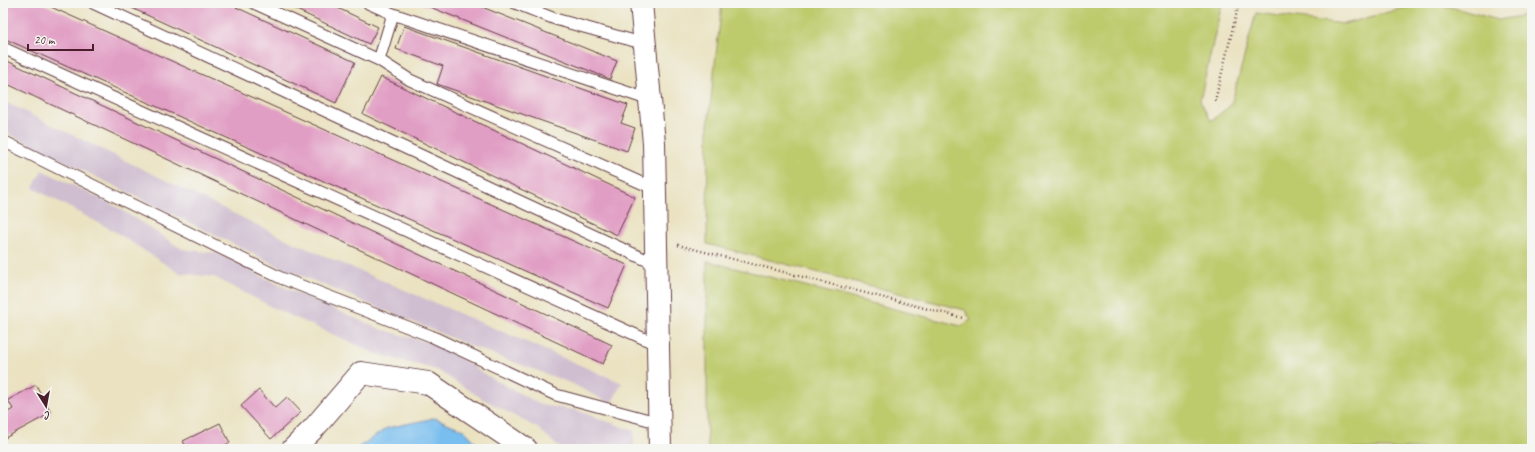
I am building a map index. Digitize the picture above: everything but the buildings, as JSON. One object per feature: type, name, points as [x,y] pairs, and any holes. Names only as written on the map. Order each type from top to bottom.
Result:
[{"type":"street","points":[[641,3],[654,143],[660,449]]},
{"type":"street","points":[[293,449],[314,428],[361,373],[428,383],[526,449]]},
{"type":"lane","points":[[93,3],[657,265]]},
{"type":"lane","points":[[254,3],[379,60],[410,80],[655,189]]},
{"type":"lane","points":[[368,3],[393,14],[650,100]]},
{"type":"lane","points":[[515,3],[555,19],[645,44]]},
{"type":"lane","points":[[379,60],[393,14]]},
{"type":"lane","points":[[3,48],[658,345]]},
{"type":"lane","points":[[3,141],[282,278],[431,336],[556,395],[660,424]]},
{"type":"path","points":[[1215,101],[1239,3]]},
{"type":"path","points":[[656,239],[963,318]]},
{"type":"shaded area","points":[[3,101],[292,242],[622,383],[611,404],[573,384],[476,348],[278,266],[3,131]]},
{"type":"shaded area","points":[[42,170],[117,207],[182,249],[216,253],[279,285],[380,329],[440,346],[486,375],[541,405],[576,410],[634,431],[634,449],[561,449],[539,429],[483,399],[437,370],[377,354],[276,309],[214,277],[179,273],[114,231],[33,188]]},
{"type":"green space","points":[[722,3],[1222,3],[1200,100],[1211,121],[1231,105],[1256,13],[1344,24],[1422,3],[1436,3],[1498,20],[1532,14],[1532,449],[708,449],[707,261],[961,326],[971,320],[965,310],[707,244],[708,125]]},
{"type":"water","points":[[435,418],[464,430],[482,449],[356,449],[387,428]]}]
